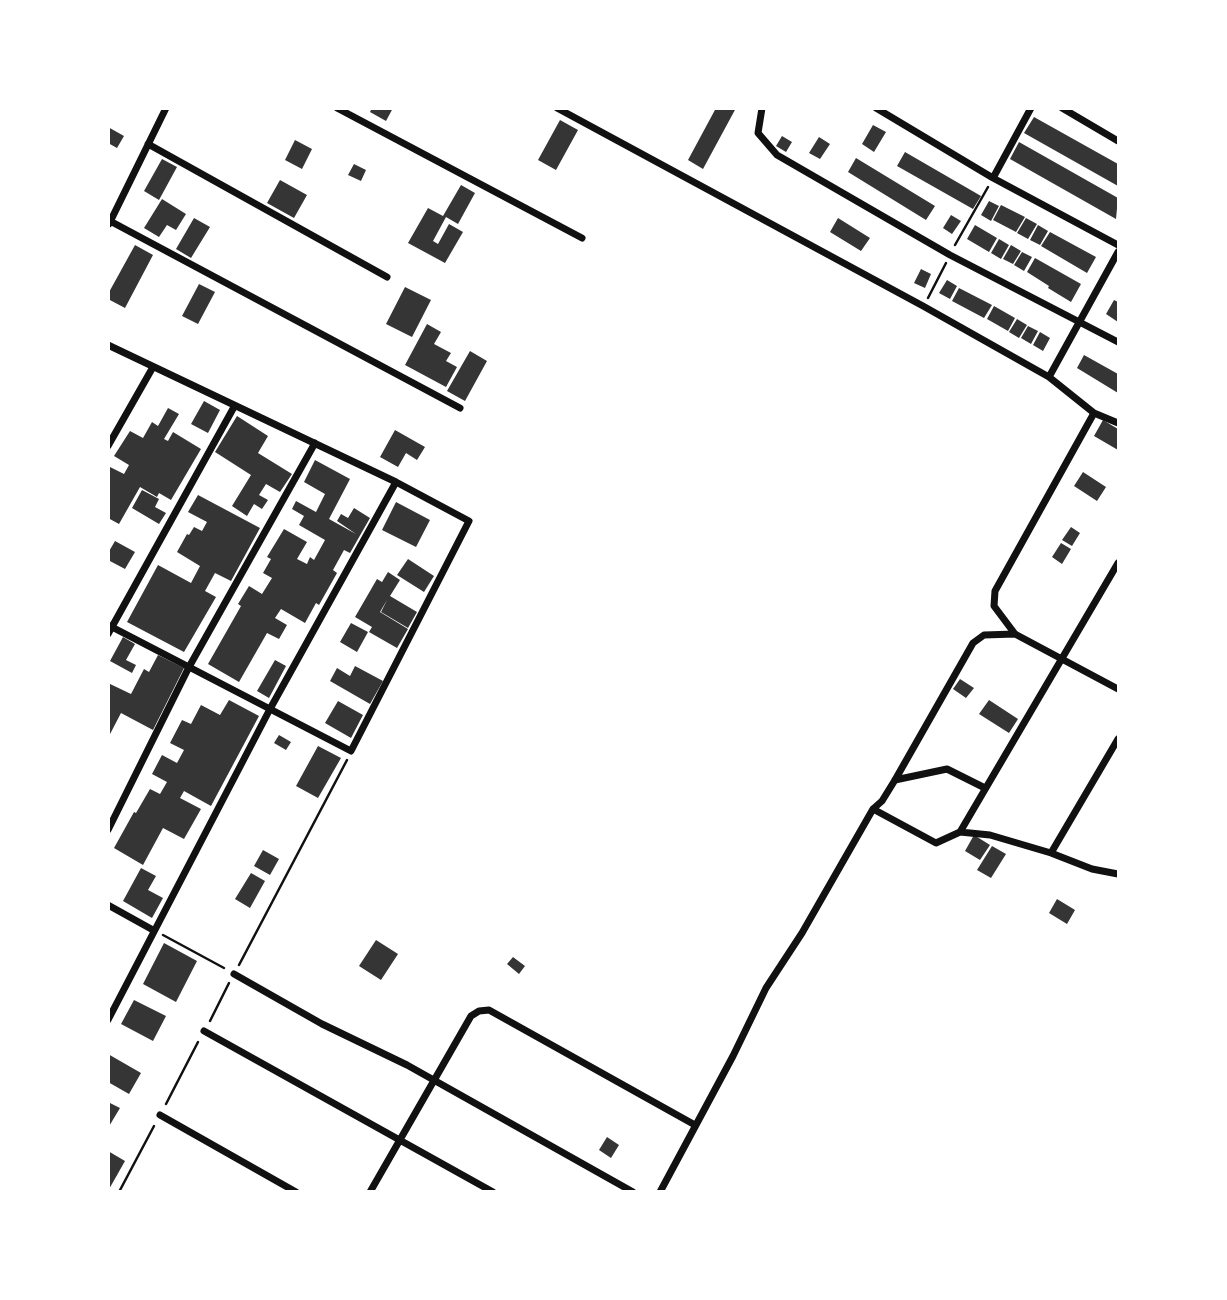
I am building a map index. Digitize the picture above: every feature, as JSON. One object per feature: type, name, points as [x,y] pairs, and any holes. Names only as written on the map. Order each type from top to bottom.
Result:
[{"type":"street","points":[[166,108],[109,222],[460,408]]},
{"type":"street","points":[[337,108],[582,238]]},
{"type":"street","points":[[556,108],[923,306],[1049,377],[1094,413],[1118,423]]},
{"type":"street","points":[[762,108],[758,133],[777,155],[950,255],[1118,342]]},
{"type":"street","points":[[876,108],[993,178],[1118,245]]},
{"type":"street","points":[[993,178],[1031,108]]},
{"type":"street","points":[[1062,108],[1118,141]]},
{"type":"street","points":[[148,144],[387,276]]},
{"type":"street","points":[[1049,377],[1118,252]]},
{"type":"street","points":[[108,345],[396,482],[469,521],[351,751],[110,629],[234,407]]},
{"type":"street","points":[[108,446],[153,367]]},
{"type":"street","points":[[1094,413],[995,591],[994,606],[1015,634],[1118,690]]},
{"type":"street","points":[[108,830],[189,667],[315,443]]},
{"type":"street","points":[[108,1020],[270,709],[396,482]]},
{"type":"street","points":[[960,832],[1063,661],[1118,563]]},
{"type":"street","points":[[660,1192],[766,988],[802,933],[873,810],[895,780],[973,643],[984,635],[1015,634]]},
{"type":"street","points":[[1051,853],[1118,739]]},
{"type":"street","points":[[895,780],[947,769],[985,789]]},
{"type":"street","points":[[873,810],[936,843],[960,832],[990,835],[1051,853],[1092,869],[1118,874]]},
{"type":"street","points":[[108,905],[153,930]]},
{"type":"street","points":[[234,974],[634,1192]]},
{"type":"street","points":[[370,1192],[471,1016],[479,1010],[489,1010],[695,1125]]},
{"type":"street","points":[[204,1031],[493,1192]]},
{"type":"street","points":[[160,1115],[296,1192]]},
{"type":"path","points":[[923,306],[993,178]]},
{"type":"path","points":[[153,930],[234,974]]},
{"type":"building","points":[[372,108],[393,108],[386,121],[370,112]]},
{"type":"building","points":[[716,108],[736,108],[703,169],[688,160]]},
{"type":"building","points":[[1034,117],[1118,164],[1118,186],[1024,133]]},
{"type":"building","points":[[560,120],[578,130],[556,170],[538,160]]},
{"type":"building","points":[[873,125],[886,132],[874,152],[862,144]]},
{"type":"building","points":[[108,127],[124,136],[117,148],[108,143]]},
{"type":"building","points":[[782,136],[792,142],[786,152],[776,146]]},
{"type":"building","points":[[819,137],[830,144],[820,159],[809,153]]},
{"type":"building","points":[[295,140],[312,149],[302,169],[285,160]]},
{"type":"building","points":[[1019,142],[1118,198],[1116,219],[1010,159]]},
{"type":"building","points":[[905,152],[981,196],[973,209],[897,166]]},
{"type":"building","points":[[856,158],[935,206],[926,220],[848,172]]},
{"type":"building","points":[[162,159],[177,167],[159,200],[144,191]]},
{"type":"building","points":[[354,164],[366,170],[361,181],[348,175]]},
{"type":"building","points":[[280,180],[307,195],[294,218],[267,203]]},
{"type":"building","points":[[461,185],[475,193],[458,224],[446,217],[433,241],[438,244],[449,224],[463,232],[445,263],[408,243],[428,208],[443,216]]},
{"type":"building","points":[[162,199],[186,214],[176,230],[167,225],[159,237],[144,228]]},
{"type":"building","points":[[989,201],[999,206],[991,221],[981,215]]},
{"type":"building","points":[[1001,205],[1025,217],[1016,232],[993,220]]},
{"type":"building","points":[[951,215],[961,221],[952,234],[943,228]]},
{"type":"building","points":[[194,218],[210,227],[191,258],[176,249]]},
{"type":"building","points":[[838,218],[870,238],[861,251],[830,232]]},
{"type":"building","points":[[1026,218],[1037,224],[1028,239],[1017,233]]},
{"type":"building","points":[[975,225],[997,238],[989,252],[967,239]]},
{"type":"building","points":[[1038,225],[1048,231],[1040,245],[1030,240]]},
{"type":"building","points":[[1050,232],[1096,257],[1087,273],[1041,246]]},
{"type":"building","points":[[999,239],[1009,245],[1001,259],[991,253]]},
{"type":"building","points":[[135,245],[153,255],[125,308],[108,299],[108,294]]},
{"type":"building","points":[[1011,245],[1021,251],[1013,264],[1003,259]]},
{"type":"building","points":[[1022,252],[1032,257],[1024,271],[1014,265]]},
{"type":"building","points":[[1035,258],[1081,284],[1071,302],[1027,272]]},
{"type":"building","points":[[921,269],[931,274],[925,288],[914,283]]},
{"type":"building","points":[[947,280],[957,286],[950,299],[939,293]]},
{"type":"building","points":[[199,284],[215,292],[198,324],[182,316]]},
{"type":"building","points":[[405,287],[431,300],[412,337],[386,324]]},
{"type":"building","points":[[959,288],[992,305],[984,318],[952,301]]},
{"type":"building","points":[[1114,300],[1118,302],[1118,322],[1106,314]]},
{"type":"building","points":[[994,306],[1015,318],[1008,331],[987,319]]},
{"type":"building","points":[[1017,319],[1027,325],[1019,338],[1009,332]]},
{"type":"building","points":[[427,324],[441,332],[434,344],[451,353],[446,361],[457,367],[446,387],[405,365]]},
{"type":"building","points":[[1028,326],[1038,331],[1031,344],[1021,338]]},
{"type":"building","points":[[1040,332],[1050,338],[1043,351],[1033,345]]},
{"type":"building","points":[[470,351],[487,361],[465,401],[447,391]]},
{"type":"building","points":[[1084,355],[1118,374],[1118,393],[1077,368]]},
{"type":"building","points":[[204,401],[220,410],[208,433],[191,424]]},
{"type":"building","points":[[168,408],[179,414],[164,439],[168,441],[173,432],[201,449],[171,500],[159,493],[157,497],[140,487],[119,524],[108,518],[108,466],[124,474],[129,465],[114,456],[130,431],[143,438],[152,422],[158,426]]},
{"type":"building","points":[[237,416],[268,436],[258,453],[292,474],[280,492],[266,484],[259,495],[268,500],[262,509],[254,504],[247,516],[232,506],[251,475],[215,452]]},
{"type":"building","points":[[1103,420],[1118,429],[1118,450],[1094,436]]},
{"type":"building","points":[[395,430],[425,447],[417,460],[406,453],[398,467],[380,457]]},
{"type":"building","points":[[315,460],[350,479],[329,519],[356,534],[337,521],[341,514],[348,518],[354,508],[370,518],[350,553],[344,550],[333,570],[337,573],[305,623],[281,609],[275,618],[287,625],[279,639],[267,633],[239,682],[208,664],[241,606],[238,604],[249,586],[262,594],[272,578],[263,573],[271,559],[267,557],[284,529],[307,542],[297,559],[307,564],[310,557],[314,560],[325,540],[299,525],[304,516],[292,509],[296,501],[316,512],[325,494],[304,482]]},
{"type":"building","points":[[1083,472],[1106,487],[1097,501],[1074,486]]},
{"type":"building","points":[[142,490],[159,499],[155,507],[166,513],[159,524],[132,508]]},
{"type":"building","points":[[198,495],[260,528],[231,581],[215,573],[205,591],[216,597],[184,652],[127,622],[158,565],[191,583],[200,566],[177,552],[194,527],[202,531],[207,522],[188,512]]},
{"type":"building","points":[[396,502],[430,520],[416,547],[382,530]]},
{"type":"building","points":[[1071,527],[1080,533],[1072,546],[1062,540]]},
{"type":"building","points":[[115,541],[135,552],[125,569],[108,560],[108,553]]},
{"type":"building","points":[[1061,543],[1071,549],[1062,564],[1052,557]]},
{"type":"building","points":[[408,559],[434,576],[424,592],[397,575]]},
{"type":"building","points":[[388,572],[400,580],[390,596],[417,612],[408,628],[381,612],[387,600],[380,612],[408,629],[397,648],[369,632],[372,627],[355,617],[377,579],[382,582]]},
{"type":"building","points":[[351,623],[368,632],[357,652],[340,642]]},
{"type":"building","points":[[123,637],[135,644],[126,660],[136,665],[132,673],[110,661]]},
{"type":"building","points":[[158,655],[184,668],[153,730],[121,713],[108,738],[108,683],[131,694],[144,669],[149,672]]},
{"type":"building","points":[[275,660],[286,666],[269,698],[257,691]]},
{"type":"building","points":[[355,666],[383,681],[370,704],[330,681],[337,668],[350,676]]},
{"type":"building","points":[[960,679],[974,688],[966,698],[953,689]]},
{"type":"building","points":[[229,700],[259,716],[211,806],[184,791],[180,798],[201,809],[184,839],[163,828],[143,865],[114,848],[150,789],[160,794],[167,782],[152,774],[162,755],[177,763],[184,750],[170,743],[182,720],[191,724],[201,705],[220,715]]},
{"type":"building","points":[[989,700],[1018,719],[1009,733],[979,714]]},
{"type":"building","points":[[338,701],[363,715],[351,738],[325,723]]},
{"type":"building","points":[[279,735],[291,742],[286,750],[274,743]]},
{"type":"building","points":[[318,746],[341,758],[318,798],[296,786]]},
{"type":"building","points":[[974,835],[990,845],[980,860],[965,851]]},
{"type":"building","points":[[992,846],[1006,854],[991,878],[977,870]]},
{"type":"building","points":[[263,850],[279,859],[270,875],[254,866]]},
{"type":"building","points":[[141,868],[156,876],[148,890],[163,898],[152,918],[123,901]]},
{"type":"building","points":[[251,873],[265,881],[250,908],[235,899]]},
{"type":"building","points":[[1057,899],[1075,910],[1067,924],[1049,913]]},
{"type":"building","points":[[376,940],[398,954],[381,980],[359,966]]},
{"type":"building","points":[[164,943],[197,961],[176,1002],[143,984]]},
{"type":"building","points":[[513,957],[525,966],[519,974],[507,964]]},
{"type":"building","points":[[134,1000],[166,1016],[153,1041],[121,1024]]},
{"type":"building","points":[[108,1054],[141,1073],[129,1094],[108,1082]]},
{"type":"building","points":[[108,1102],[120,1108],[108,1128]]},
{"type":"building","points":[[607,1137],[619,1145],[611,1158],[599,1150]]},
{"type":"building","points":[[108,1151],[125,1161],[108,1191]]}]
